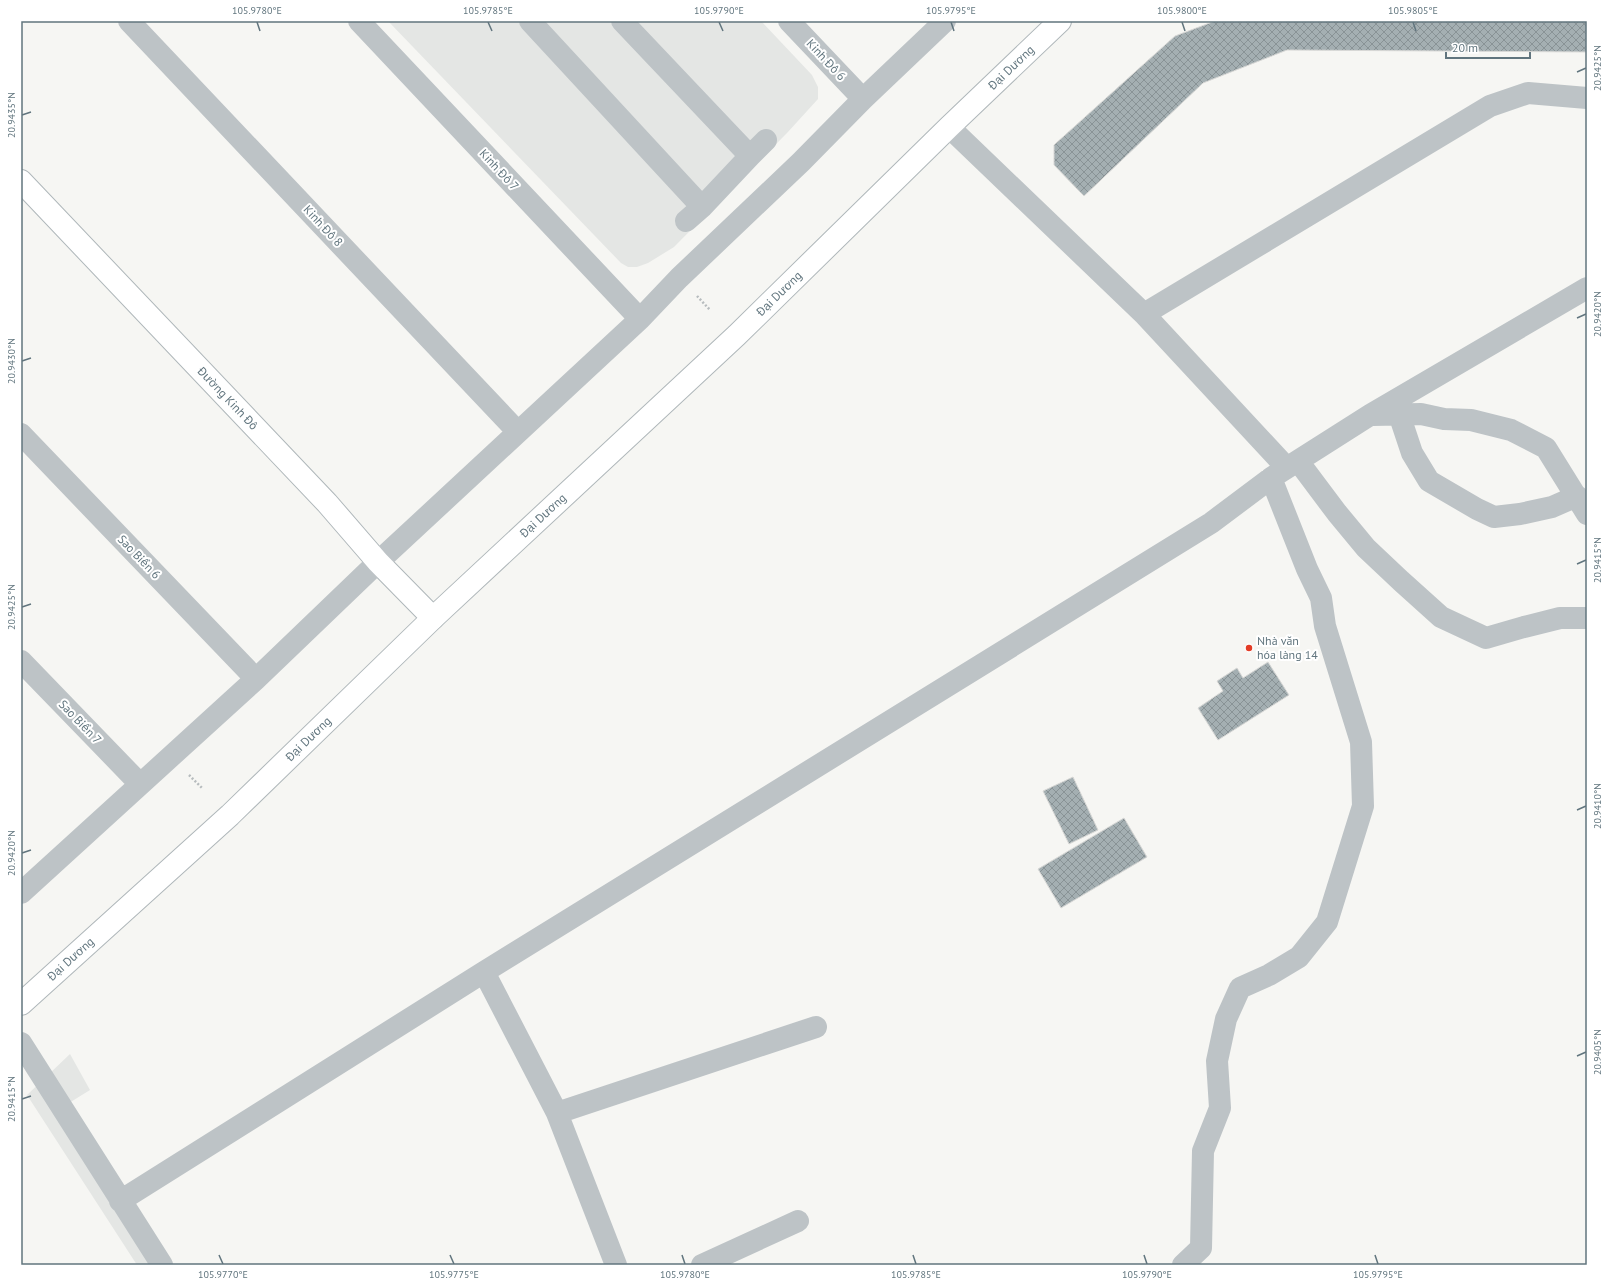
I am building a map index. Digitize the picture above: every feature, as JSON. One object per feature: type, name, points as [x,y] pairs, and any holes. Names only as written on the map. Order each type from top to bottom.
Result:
[{"type":"street","name":"Kinh Đô 8","points":[[129,21],[517,431]]},
{"type":"street","name":"Kinh Đô 7","points":[[359,21],[640,319]]},
{"type":"street","points":[[530,21],[702,206]]},
{"type":"street","points":[[622,21],[750,156]]},
{"type":"street","name":"Kinh Đô 6","points":[[789,21],[863,99]]},
{"type":"street","points":[[21,893],[256,679],[517,431],[640,319],[679,278],[801,162],[863,99],[945,21]]},
{"type":"street","name":"Đại Dương","points":[[21,1004],[230,815],[433,618],[737,336],[949,127],[1060,21]]},
{"type":"street","points":[[1144,314],[1490,106],[1528,93],[1587,98]]},
{"type":"street","points":[[949,127],[1144,314],[1286,469],[1337,513],[1366,548],[1440,617],[1486,638],[1524,626],[1560,618],[1587,618]]},
{"type":"street","points":[[686,221],[766,140]]},
{"type":"street","name":"Đường Kinh Đô","points":[[21,181],[322,497],[378,562],[433,618]]},
{"type":"street","points":[[120,1201],[484,972],[1204,527],[1286,469],[1370,415],[1587,288]]},
{"type":"street","points":[[1370,415],[1398,414],[1422,414],[1444,419],[1471,420],[1511,430],[1546,448],[1582,505],[1552,507],[1520,514],[1494,517],[1477,510],[1430,481],[1412,454],[1398,414]]},
{"type":"street","name":"Sao Biển 6","points":[[21,434],[256,679]]},
{"type":"street","points":[[1183,1265],[1201,1248],[1203,1151],[1220,1108],[1217,1061],[1226,1019],[1240,988],[1269,975],[1299,957],[1327,922],[1363,806],[1361,742],[1325,626],[1321,598],[1307,569],[1286,469]]},
{"type":"street","name":"Sao Biển 7","points":[[21,661],[140,784]]},
{"type":"street","points":[[484,972],[557,1112],[616,1265]]},
{"type":"street","points":[[557,1112],[816,1027]]},
{"type":"street","points":[[21,1043],[162,1265]]},
{"type":"street","points":[[702,1265],[798,1221]]},
{"type":"path","points":[[693,292],[710,310]]},
{"type":"path","points":[[188,774],[203,788]]},
{"type":"shaded area","points":[[388,21],[761,21],[812,75],[818,87],[818,99],[787,133],[674,247],[648,263],[637,267],[628,267],[621,263]]},
{"type":"shaded area","points":[[70,1054],[90,1090],[69,1103],[162,1265],[137,1265],[27,1095]]},
{"type":"building","points":[[1215,21],[1587,21],[1587,52],[1287,50],[1203,83],[1084,196],[1054,165],[1054,145],[1175,36]]},
{"type":"building","points":[[1268,662],[1289,695],[1218,740],[1198,708],[1223,691],[1217,681],[1237,668],[1243,678]]},
{"type":"building","points":[[1073,777],[1098,830],[1069,844],[1043,791]]},
{"type":"building","points":[[1124,818],[1147,857],[1061,908],[1038,869]]},
{"type":"place","name":"Nhà văn hóa làng 14","points":[[1249,648]]}]
